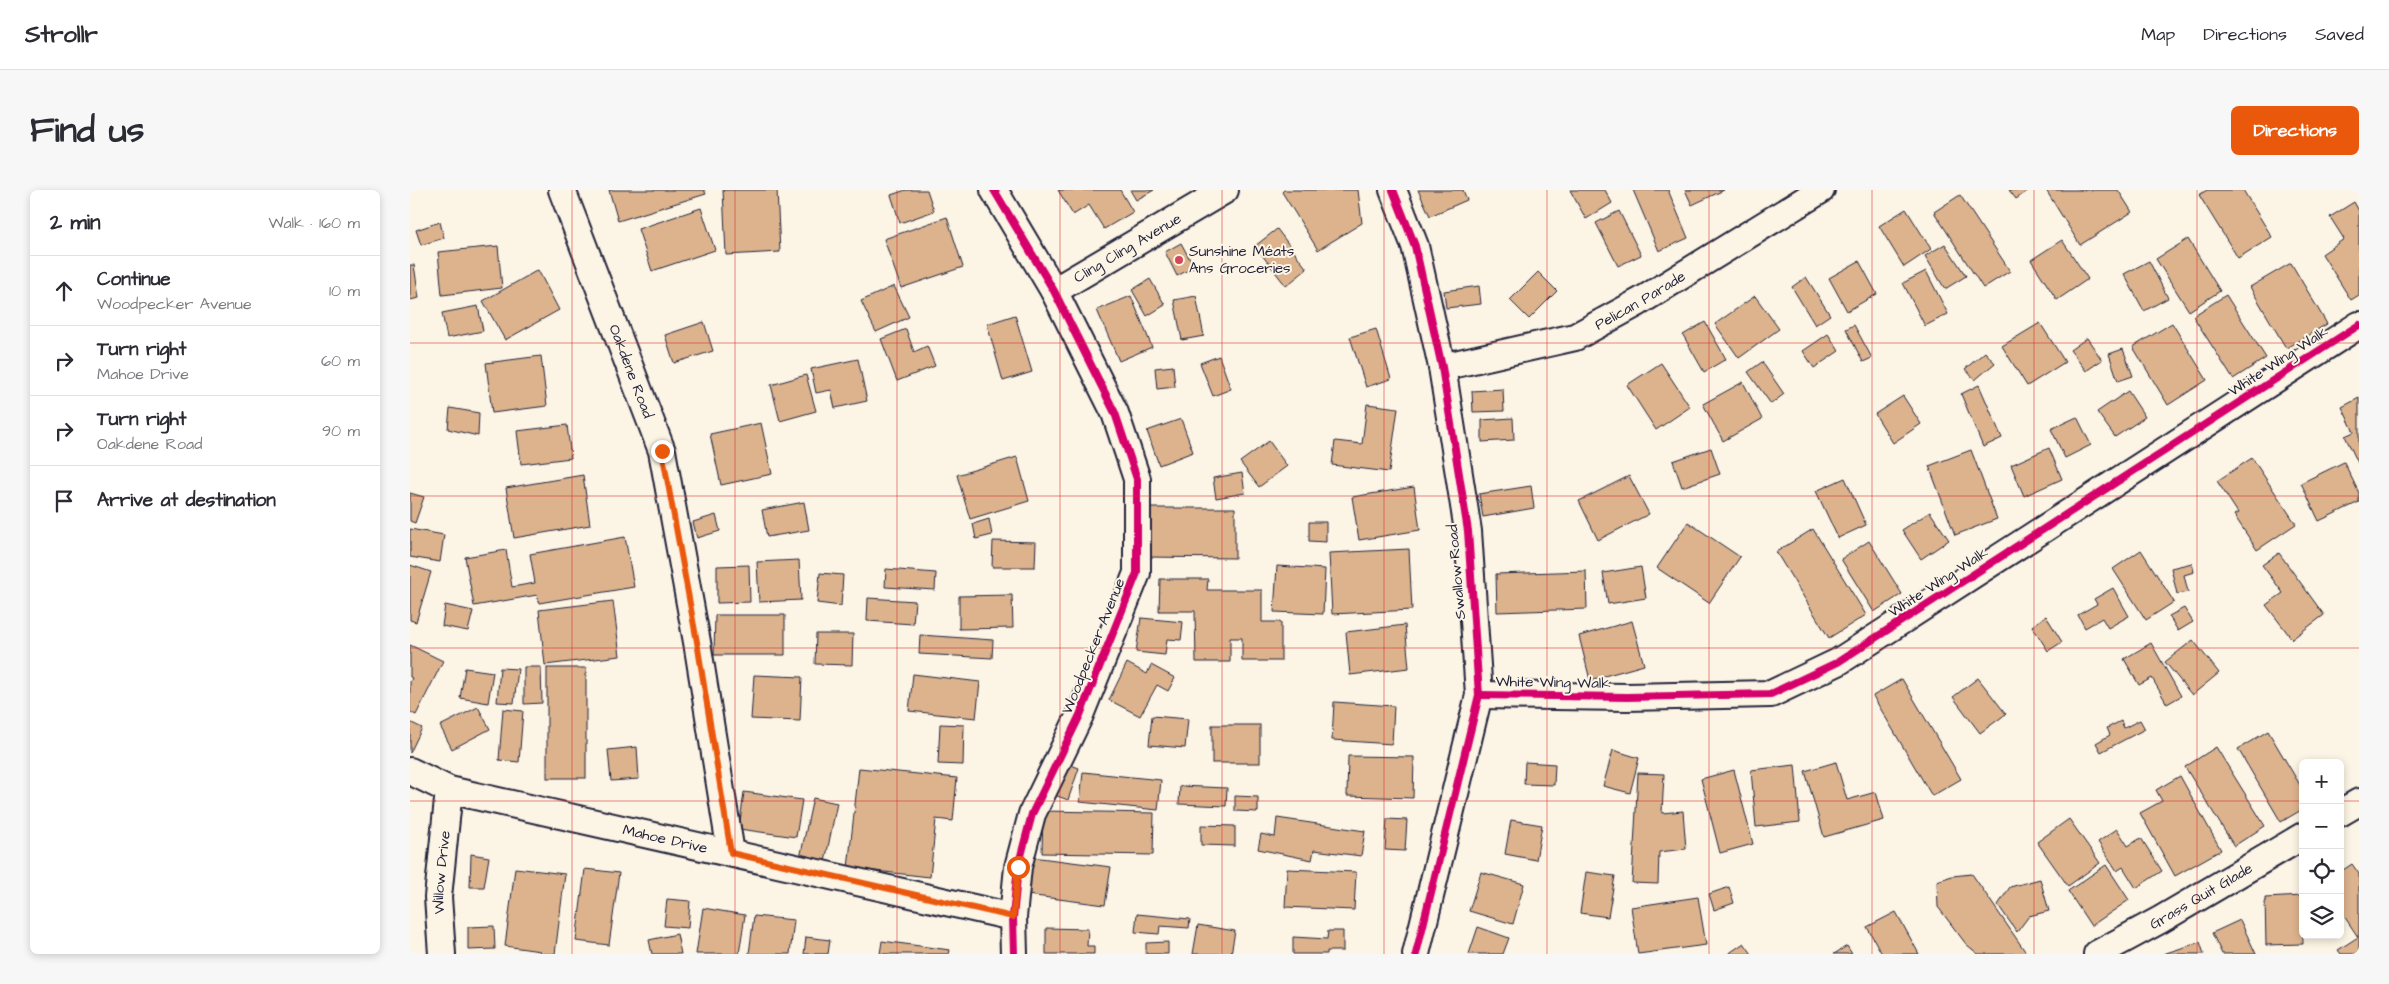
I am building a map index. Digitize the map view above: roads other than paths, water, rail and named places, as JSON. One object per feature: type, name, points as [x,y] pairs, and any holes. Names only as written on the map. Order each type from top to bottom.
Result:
[{"type":"street","name":"Oakdene Road","points":[[562,190],[662,451],[697,642],[731,853]]},
{"type":"street","name":"Woodpecker Avenue","points":[[994,190],[1054,291],[1115,413],[1137,479],[1137,573],[1080,715],[1032,814],[1018,867],[1013,917],[1014,954]]},
{"type":"street","name":"Cling Cling Avenue","points":[[1054,291],[1225,190]]},
{"type":"street","name":"Swallow Road","points":[[1393,190],[1415,246],[1442,367],[1468,531],[1480,695],[1416,954]]},
{"type":"street","name":"Pelican Parade","points":[[1442,367],[1576,337],[1639,302],[1820,190]]},
{"type":"street","name":"White Wing Walk","points":[[1480,695],[1628,697],[1771,694],[1838,662],[2359,325]]},
{"type":"street","name":"Mahoe Drive","points":[[410,770],[449,790],[1013,917]]},
{"type":"street","name":"Willow Drive","points":[[442,954],[438,897],[449,790]]},
{"type":"street","points":[[2344,811],[2359,802]]},
{"type":"street","name":"Grass Quit Glade","points":[[2097,954],[2169,915],[2299,838]]},
{"type":"place","name":"Sunshine Méats Ans Groceries","points":[[1179,260]]}]
